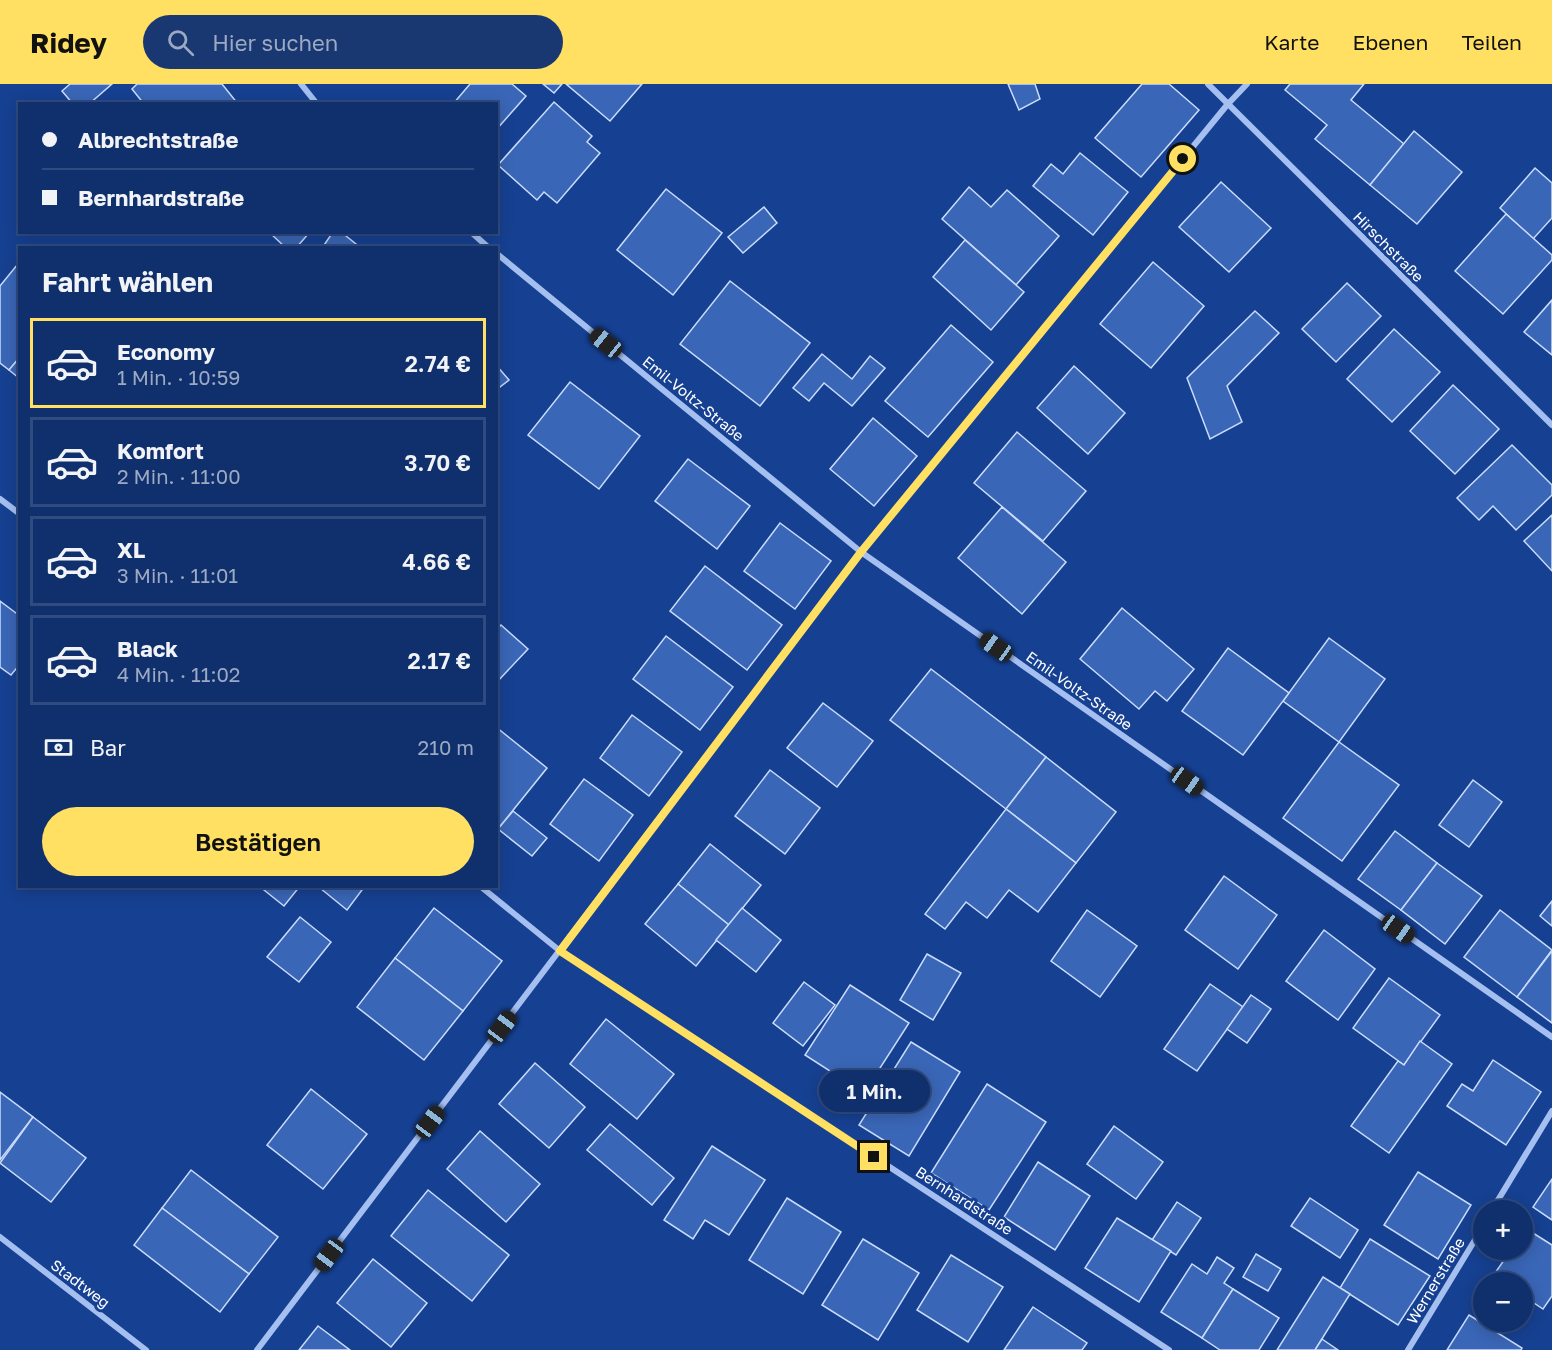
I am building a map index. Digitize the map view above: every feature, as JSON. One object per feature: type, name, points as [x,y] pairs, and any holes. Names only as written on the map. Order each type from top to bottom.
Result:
[{"type":"street","points":[[301,84],[315,102]]},
{"type":"street","name":"Hirschstraße","points":[[1208,84],[1552,425]]},
{"type":"street","points":[[257,1350],[861,552],[1227,105],[1247,84]]},
{"type":"street","points":[[473,234],[487,246]]},
{"type":"street","name":"Emil-Voltz-Straße","points":[[498,255],[861,552],[1552,1037]]},
{"type":"street","points":[[0,499],[18,512]]},
{"type":"street","name":"Bernhardstraße","points":[[482,888],[560,951],[1169,1350]]},
{"type":"street","points":[[1498,1200],[1552,1111]]},
{"type":"street","name":"Stadtweg","points":[[0,1237],[146,1350]]},
{"type":"street","name":"Wernerstraße","points":[[1408,1350],[1473,1243]]},
{"type":"building","points":[[70,84],[112,84],[91,102],[71,102],[62,91]]},
{"type":"building","points":[[137,84],[222,84],[236,102],[142,102],[132,89]]},
{"type":"building","points":[[470,84],[512,84],[526,96],[498,128],[498,102],[455,102]]},
{"type":"building","points":[[543,84],[562,84],[554,93]]},
{"type":"building","points":[[566,84],[642,84],[610,121]]},
{"type":"building","points":[[1008,84],[1035,84],[1040,99],[1019,110]]},
{"type":"building","points":[[1142,84],[1169,84],[1199,110],[1141,177],[1095,138]]},
{"type":"building","points":[[1290,84],[1364,84],[1351,100],[1404,144],[1370,185],[1315,139],[1327,125],[1285,90]]},
{"type":"building","points":[[554,102],[592,136],[587,142],[600,153],[557,203],[544,192],[537,200],[498,165]]},
{"type":"building","points":[[1414,131],[1462,172],[1417,224],[1370,185]]},
{"type":"building","points":[[1080,153],[1128,192],[1093,235],[1033,186],[1051,164],[1063,174]]},
{"type":"building","points":[[1535,168],[1552,183],[1552,218],[1533,239],[1500,208]]},
{"type":"building","points":[[1221,182],[1271,228],[1229,272],[1179,227]]},
{"type":"building","points":[[969,187],[991,207],[1007,190],[1059,236],[1016,285],[942,219]]},
{"type":"building","points":[[666,189],[722,233],[673,295],[617,250]]},
{"type":"building","points":[[764,207],[777,223],[743,253],[728,237]]},
{"type":"building","points":[[1506,214],[1552,255],[1552,260],[1503,314],[1455,271]]},
{"type":"building","points":[[271,234],[308,234],[298,246],[284,246]]},
{"type":"building","points":[[332,234],[344,234],[358,246],[323,246]]},
{"type":"building","points":[[965,240],[1024,292],[991,330],[933,277]]},
{"type":"building","points":[[1153,262],[1204,306],[1151,368],[1100,324]]},
{"type":"building","points":[[17,265],[18,359],[9,370],[0,363],[0,286]]},
{"type":"building","points":[[730,281],[810,343],[760,406],[680,344]]},
{"type":"building","points":[[1347,283],[1381,316],[1336,362],[1302,329]]},
{"type":"building","points":[[1552,300],[1552,355],[1524,332]]},
{"type":"building","points":[[1255,311],[1279,333],[1227,386],[1242,422],[1210,439],[1187,378]]},
{"type":"building","points":[[951,325],[993,362],[928,437],[885,401]]},
{"type":"building","points":[[1394,329],[1440,372],[1392,422],[1347,379]]},
{"type":"building","points":[[822,354],[852,379],[870,356],[885,368],[852,406],[824,383],[809,401],[793,388]]},
{"type":"building","points":[[18,359],[18,377],[9,370]]},
{"type":"building","points":[[1074,366],[1125,413],[1088,454],[1037,408]]},
{"type":"building","points":[[498,367],[509,380],[498,388]]},
{"type":"building","points":[[570,382],[640,436],[599,489],[528,435]]},
{"type":"building","points":[[1453,385],[1499,429],[1455,474],[1410,431]]},
{"type":"building","points":[[873,418],[917,456],[874,506],[830,469]]},
{"type":"building","points":[[1017,432],[1086,491],[1043,541],[974,483]]},
{"type":"building","points":[[1512,445],[1552,485],[1552,495],[1516,530],[1493,506],[1479,520],[1457,498]]},
{"type":"building","points":[[688,459],[750,506],[717,549],[655,501]]},
{"type":"building","points":[[1002,507],[1066,562],[1022,614],[958,558]]},
{"type":"building","points":[[1552,515],[1552,571],[1524,541]]},
{"type":"building","points":[[780,523],[831,561],[795,609],[744,571]]},
{"type":"building","points":[[705,566],[782,625],[747,670],[670,611]]},
{"type":"building","points":[[0,601],[18,614],[18,666],[11,675],[0,667]]},
{"type":"building","points":[[1122,608],[1194,669],[1167,701],[1155,691],[1139,709],[1080,659]]},
{"type":"building","points":[[501,625],[528,649],[498,681],[498,628]]},
{"type":"building","points":[[666,636],[733,687],[700,730],[633,679]]},
{"type":"building","points":[[1329,638],[1385,679],[1339,742],[1283,701]]},
{"type":"building","points":[[1228,648],[1289,693],[1243,755],[1182,711]]},
{"type":"building","points":[[931,669],[1046,757],[1006,809],[890,720]]},
{"type":"building","points":[[823,703],[873,741],[837,787],[787,748]]},
{"type":"building","points":[[632,715],[682,752],[649,796],[600,758]]},
{"type":"building","points":[[498,729],[547,768],[498,829]]},
{"type":"building","points":[[1339,742],[1399,785],[1342,861],[1283,818]]},
{"type":"building","points":[[1046,757],[1116,812],[1076,863],[1006,809]]},
{"type":"building","points":[[770,770],[820,808],[785,854],[735,816]]},
{"type":"building","points":[[584,779],[633,815],[599,861],[550,824]]},
{"type":"building","points":[[1473,780],[1502,802],[1469,847],[1439,825]]},
{"type":"building","points":[[1006,809],[1076,863],[1038,912],[1009,890],[987,918],[966,902],[945,929],[925,914]]},
{"type":"building","points":[[513,811],[547,838],[532,856],[498,829]]},
{"type":"building","points":[[1395,831],[1437,863],[1401,910],[1358,879]]},
{"type":"building","points":[[710,844],[761,885],[729,925],[678,884]]},
{"type":"building","points":[[1437,863],[1482,896],[1445,944],[1401,910]]},
{"type":"building","points":[[1224,876],[1277,915],[1238,969],[1185,930]]},
{"type":"building","points":[[678,884],[729,925],[696,966],[645,924]]},
{"type":"building","points":[[262,888],[298,888],[284,906]]},
{"type":"building","points":[[320,888],[364,888],[347,910]]},
{"type":"building","points":[[1552,901],[1552,926],[1540,916]]},
{"type":"building","points":[[434,908],[502,961],[463,1011],[395,958]]},
{"type":"building","points":[[742,908],[781,940],[756,972],[716,940]]},
{"type":"building","points":[[1087,910],[1137,946],[1100,997],[1051,961]]},
{"type":"building","points":[[1500,910],[1552,950],[1517,997],[1464,957]]},
{"type":"building","points":[[300,917],[331,942],[299,982],[267,957]]},
{"type":"building","points":[[1324,930],[1375,969],[1338,1020],[1286,981]]},
{"type":"building","points":[[1552,951],[1552,1023],[1517,997]]},
{"type":"building","points":[[927,954],[961,973],[933,1020],[900,1000]]},
{"type":"building","points":[[395,958],[463,1011],[424,1060],[357,1007]]},
{"type":"building","points":[[1389,978],[1440,1015],[1404,1065],[1353,1028]]},
{"type":"building","points":[[804,982],[835,1005],[803,1046],[773,1023]]},
{"type":"building","points":[[1210,984],[1243,1007],[1197,1071],[1164,1049]]},
{"type":"building","points":[[850,985],[909,1023],[864,1093],[805,1055]]},
{"type":"building","points":[[1251,995],[1271,1009],[1247,1043],[1227,1029]]},
{"type":"building","points":[[606,1019],[674,1074],[637,1119],[570,1064]]},
{"type":"building","points":[[1420,1041],[1452,1064],[1389,1153],[1351,1126],[1398,1061],[1404,1065]]},
{"type":"building","points":[[911,1042],[960,1072],[909,1156],[859,1125]]},
{"type":"building","points":[[1493,1060],[1541,1092],[1506,1145],[1447,1106],[1462,1084],[1473,1091]]},
{"type":"building","points":[[535,1063],[585,1107],[549,1148],[499,1104]]},
{"type":"building","points":[[987,1084],[1046,1122],[989,1210],[931,1173]]},
{"type":"building","points":[[311,1089],[367,1134],[323,1189],[267,1145]]},
{"type":"building","points":[[0,1092],[33,1117],[0,1160]]},
{"type":"building","points":[[33,1117],[86,1158],[51,1202],[0,1163]]},
{"type":"building","points":[[610,1124],[674,1178],[652,1205],[587,1150]]},
{"type":"building","points":[[1114,1126],[1163,1162],[1136,1199],[1087,1164]]},
{"type":"building","points":[[480,1131],[540,1184],[506,1222],[447,1169]]},
{"type":"building","points":[[712,1146],[765,1180],[729,1235],[705,1220],[693,1239],[664,1220]]},
{"type":"building","points":[[1038,1162],[1090,1196],[1055,1250],[1004,1217]]},
{"type":"building","points":[[191,1170],[278,1237],[249,1274],[162,1208]]},
{"type":"building","points":[[1418,1172],[1471,1205],[1438,1259],[1384,1225]]},
{"type":"building","points":[[1552,1179],[1552,1220],[1533,1207]]},
{"type":"building","points":[[428,1190],[509,1255],[472,1301],[391,1236]]},
{"type":"building","points":[[787,1198],[841,1232],[803,1294],[749,1260]]},
{"type":"building","points":[[1310,1198],[1358,1230],[1340,1258],[1291,1226]]},
{"type":"building","points":[[1177,1202],[1201,1218],[1176,1255],[1152,1240]]},
{"type":"building","points":[[162,1208],[249,1274],[220,1312],[134,1245]]},
{"type":"building","points":[[1117,1218],[1171,1251],[1139,1302],[1085,1268]]},
{"type":"building","points":[[1533,1233],[1552,1245],[1552,1296],[1543,1309],[1533,1302],[1533,1272],[1496,1272],[1504,1260],[1533,1260]]},
{"type":"building","points":[[863,1239],[919,1273],[878,1340],[822,1305]]},
{"type":"building","points":[[1370,1239],[1430,1276],[1398,1325],[1340,1288]]},
{"type":"building","points":[[1256,1254],[1281,1269],[1268,1291],[1243,1277]]},
{"type":"building","points":[[951,1255],[1003,1287],[968,1342],[917,1310]]},
{"type":"building","points":[[1217,1257],[1234,1268],[1224,1283],[1233,1289],[1202,1338],[1161,1312],[1192,1264],[1207,1274]]},
{"type":"building","points":[[373,1259],[427,1303],[391,1347],[337,1303]]},
{"type":"building","points":[[1323,1277],[1350,1294],[1315,1350],[1277,1350]]},
{"type":"building","points":[[1233,1289],[1279,1318],[1259,1350],[1220,1350],[1202,1338]]},
{"type":"building","points":[[1033,1307],[1087,1343],[1082,1350],[1004,1350]]},
{"type":"building","points":[[1469,1315],[1473,1317],[1473,1332],[1496,1332],[1522,1348],[1521,1350],[1447,1350]]},
{"type":"building","points":[[318,1326],[350,1350],[299,1350]]},
{"type":"building","points":[[1322,1339],[1338,1350],[1315,1350]]},
{"type":"route","points":[[874,1157],[560,951],[861,552],[1183,159]]}]
